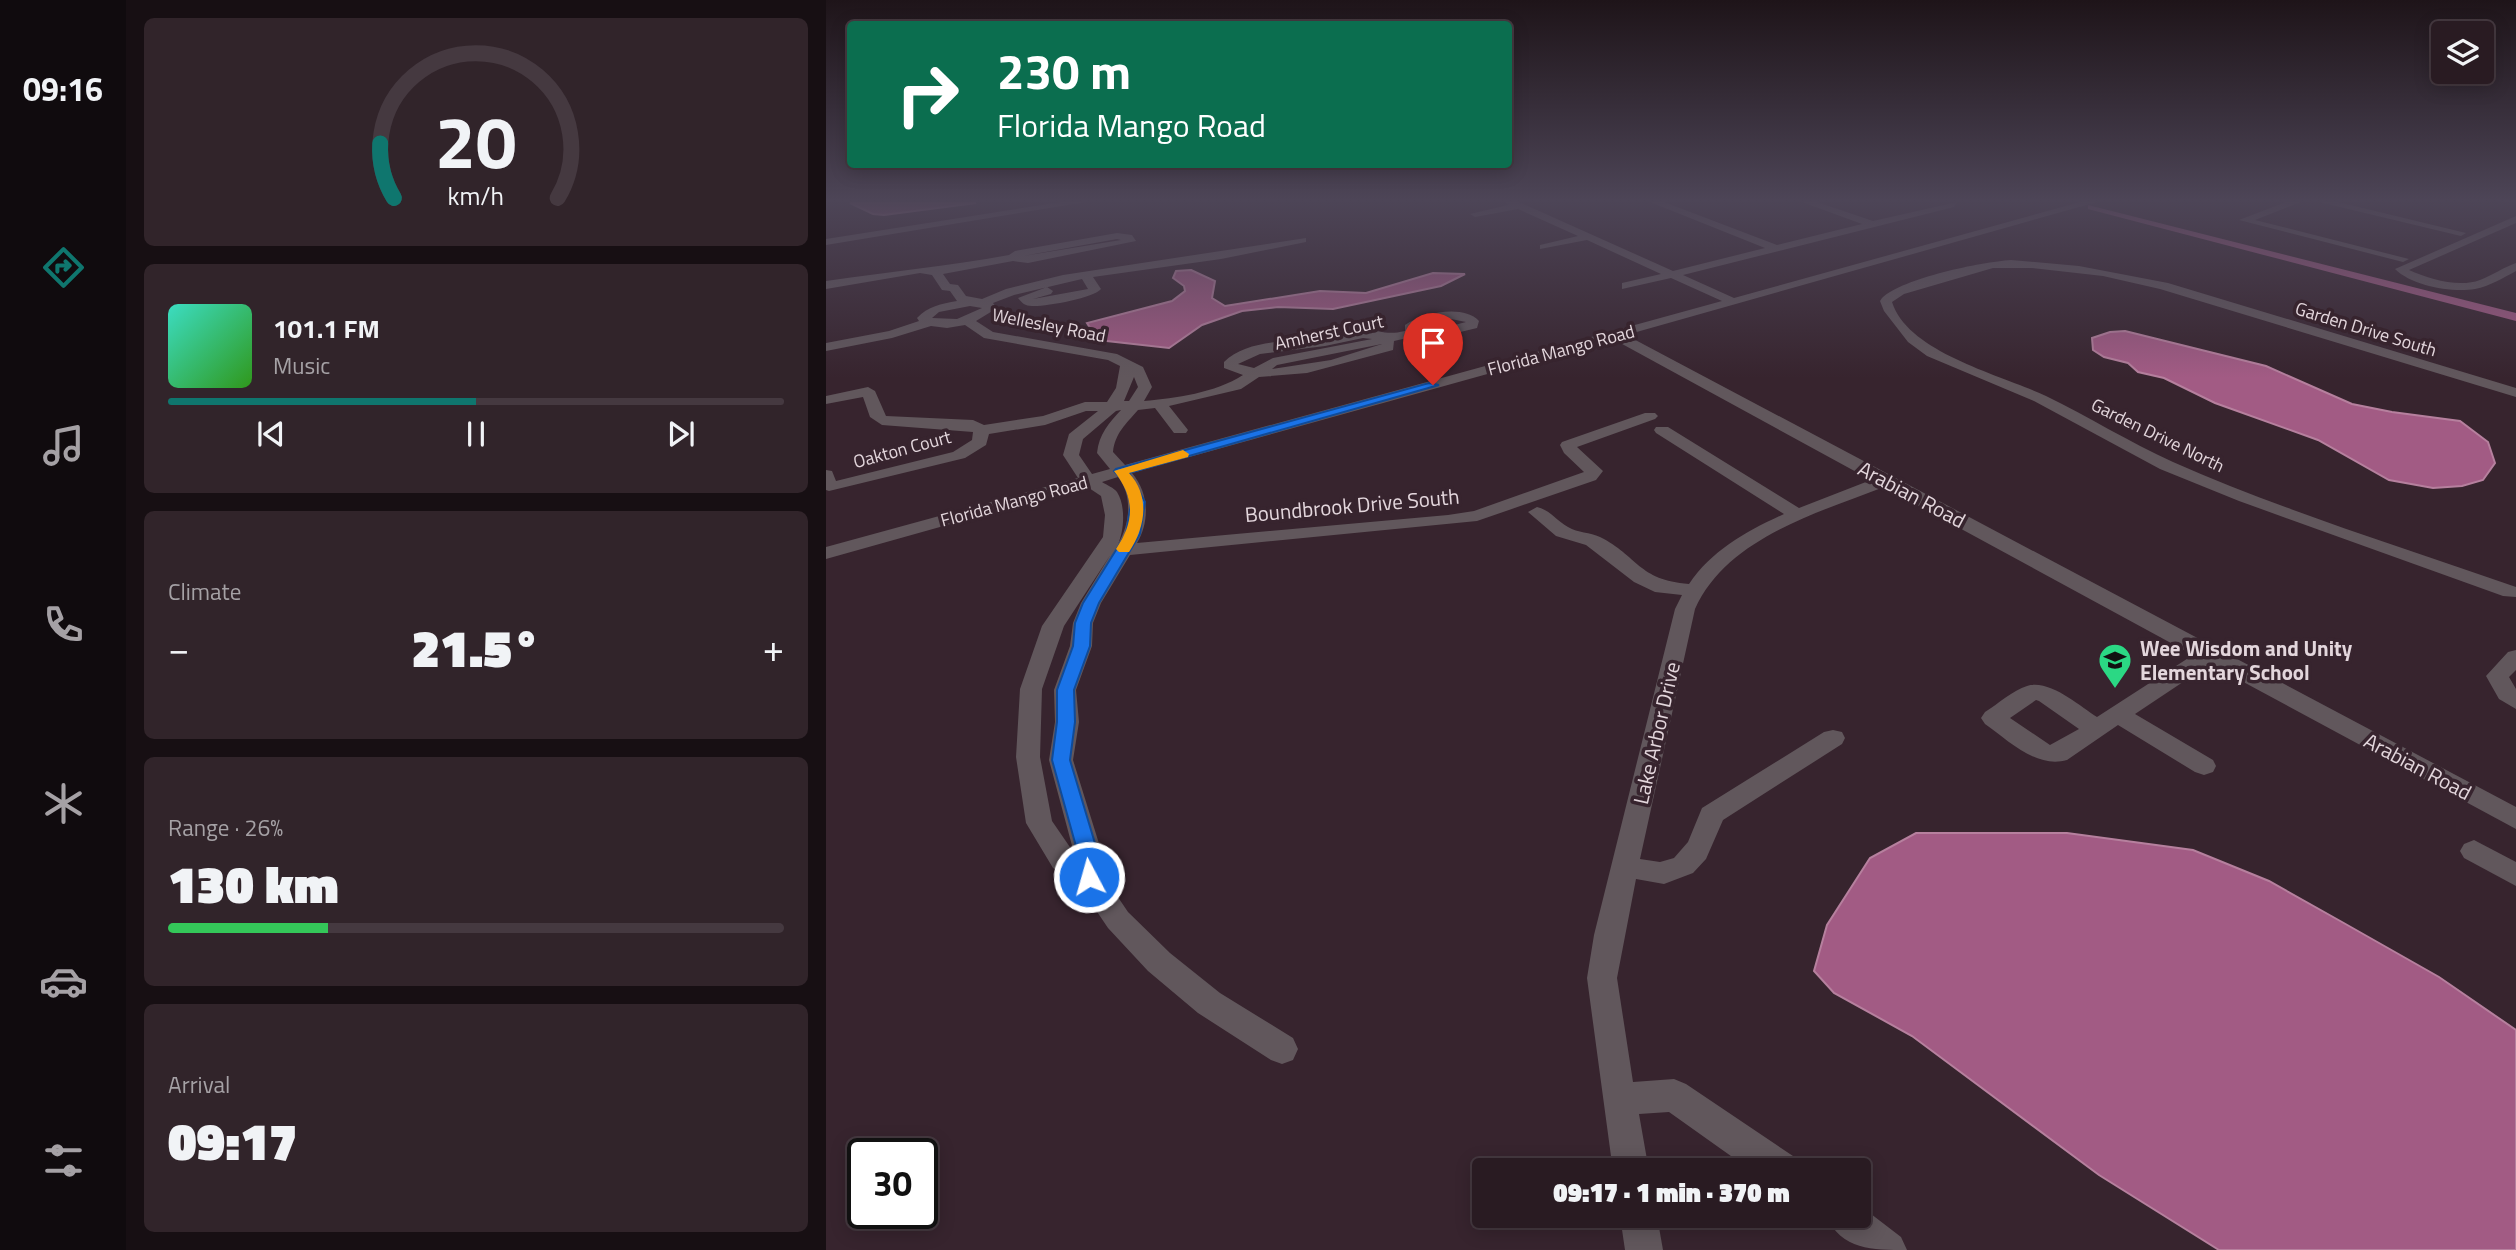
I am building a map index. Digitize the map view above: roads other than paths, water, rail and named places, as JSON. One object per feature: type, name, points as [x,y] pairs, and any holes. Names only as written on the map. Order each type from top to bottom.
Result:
[{"type":"street","points":[[826,285],[920,270],[936,272],[1000,260]]},
{"type":"street","points":[[929,322],[924,320],[924,315],[944,306],[976,303],[1084,275],[1190,260]]},
{"type":"street","points":[[1640,260],[1734,302]]},
{"type":"street","points":[[1626,286],[1732,260]]},
{"type":"street","name":"Florida Mango Road","points":[[826,553],[1886,260]]},
{"type":"street","name":"Florida Mango Road","points":[[1909,260],[1925,263],[1932,260]]},
{"type":"street","points":[[2421,260],[2401,269],[2425,279],[2471,286],[2516,266]]},
{"type":"street","points":[[1925,263],[1958,274]]},
{"type":"street","name":"Garden Drive South","points":[[1958,274],[1988,265],[2011,264],[2146,282],[2516,393]]},
{"type":"street","name":"Wellesley Road","points":[[936,272],[946,287],[954,288],[962,299],[976,303]]},
{"type":"street","name":"Garden Drive North","points":[[1958,274],[1900,291],[1886,301],[1888,308],[1913,340],[1933,353],[2039,398],[2166,465],[2205,482],[2510,592]]},
{"type":"street","points":[[1046,287],[1024,298],[1034,303],[1061,299],[1095,289],[1084,275]]},
{"type":"street","points":[[944,306],[940,291],[946,287]]},
{"type":"street","points":[[1046,287],[1061,299]]},
{"type":"street","points":[[826,347],[892,334],[929,322],[966,320],[988,311],[990,307],[976,303]]},
{"type":"street","name":"Wellesley Road","points":[[966,320],[989,335],[1112,357],[1138,370],[1145,387],[1134,406]]},
{"type":"street","name":"Amherst Court","points":[[1134,406],[1159,404],[1236,386],[1258,374],[1266,366],[1282,360],[1415,332]]},
{"type":"street","points":[[1258,374],[1229,365],[1231,360],[1288,345],[1325,342],[1363,334],[1373,334],[1385,340]]},
{"type":"street","name":"Arabian Road","points":[[1615,335],[2516,819]]},
{"type":"street","name":"Wellesley Road","points":[[1114,549],[1114,515],[1109,494],[1088,480],[1071,455],[1074,437],[1114,406],[1128,379],[1127,365]]},
{"type":"street","points":[[1175,387],[1210,381],[1218,386],[1217,391]]},
{"type":"street","name":"Oakton Court","points":[[826,400],[867,391],[878,417],[882,420],[974,425],[981,430],[1045,420],[1074,408],[1134,406]]},
{"type":"street","points":[[1159,404],[1180,430]]},
{"type":"street","points":[[1134,406],[1114,425],[1105,442],[1105,453],[1129,480],[1138,502],[1133,534],[1114,549],[1053,626],[1031,689],[1028,757],[1039,823],[1063,860],[1089,877],[1118,920],[1157,960],[1209,1003],[1282,1049]]},
{"type":"street","name":"Boundbrook Drive South","points":[[1114,549],[1477,516],[1590,476],[1595,471],[1570,450],[1568,445],[1650,416]]},
{"type":"street","name":"Oakton Court","points":[[826,475],[830,486],[835,486],[958,455],[980,442],[981,430]]},
{"type":"street","points":[[1662,430],[1799,516]]},
{"type":"street","name":"Lake Arbor Drive","points":[[1629,1158],[1602,978],[1609,935],[1685,609],[1694,590],[1713,565],[1731,550],[1761,532],[1886,480]]},
{"type":"street","points":[[1537,512],[1563,532],[1593,541],[1641,578],[1662,588],[1694,590]]},
{"type":"street","points":[[1089,877],[1087,850],[1061,760],[1066,722],[1065,690],[1081,646],[1083,623],[1114,549]]},
{"type":"street","points":[[2097,729],[2046,695],[2032,692],[1993,718],[2045,753],[2058,754],[2119,715],[2210,654]]},
{"type":"street","points":[[2516,657],[2497,676],[2507,694],[2516,701]]},
{"type":"street","points":[[2119,715],[2204,766]]},
{"type":"street","points":[[1625,865],[1664,873],[1685,865],[1702,847],[1712,815],[1833,738]]},
{"type":"street","points":[[2474,851],[2516,875]]},
{"type":"street","points":[[1619,1099],[1674,1095],[1764,1158]]},
{"type":"street","points":[[1640,1228],[1644,1250]]},
{"type":"street","points":[[1859,1228],[1888,1250]]},
{"type":"waterway","points":[[2297,260],[2516,317]]},
{"type":"place","name":"Wee Wisdom and Unity Elementary School","points":[[2115,690]]}]
